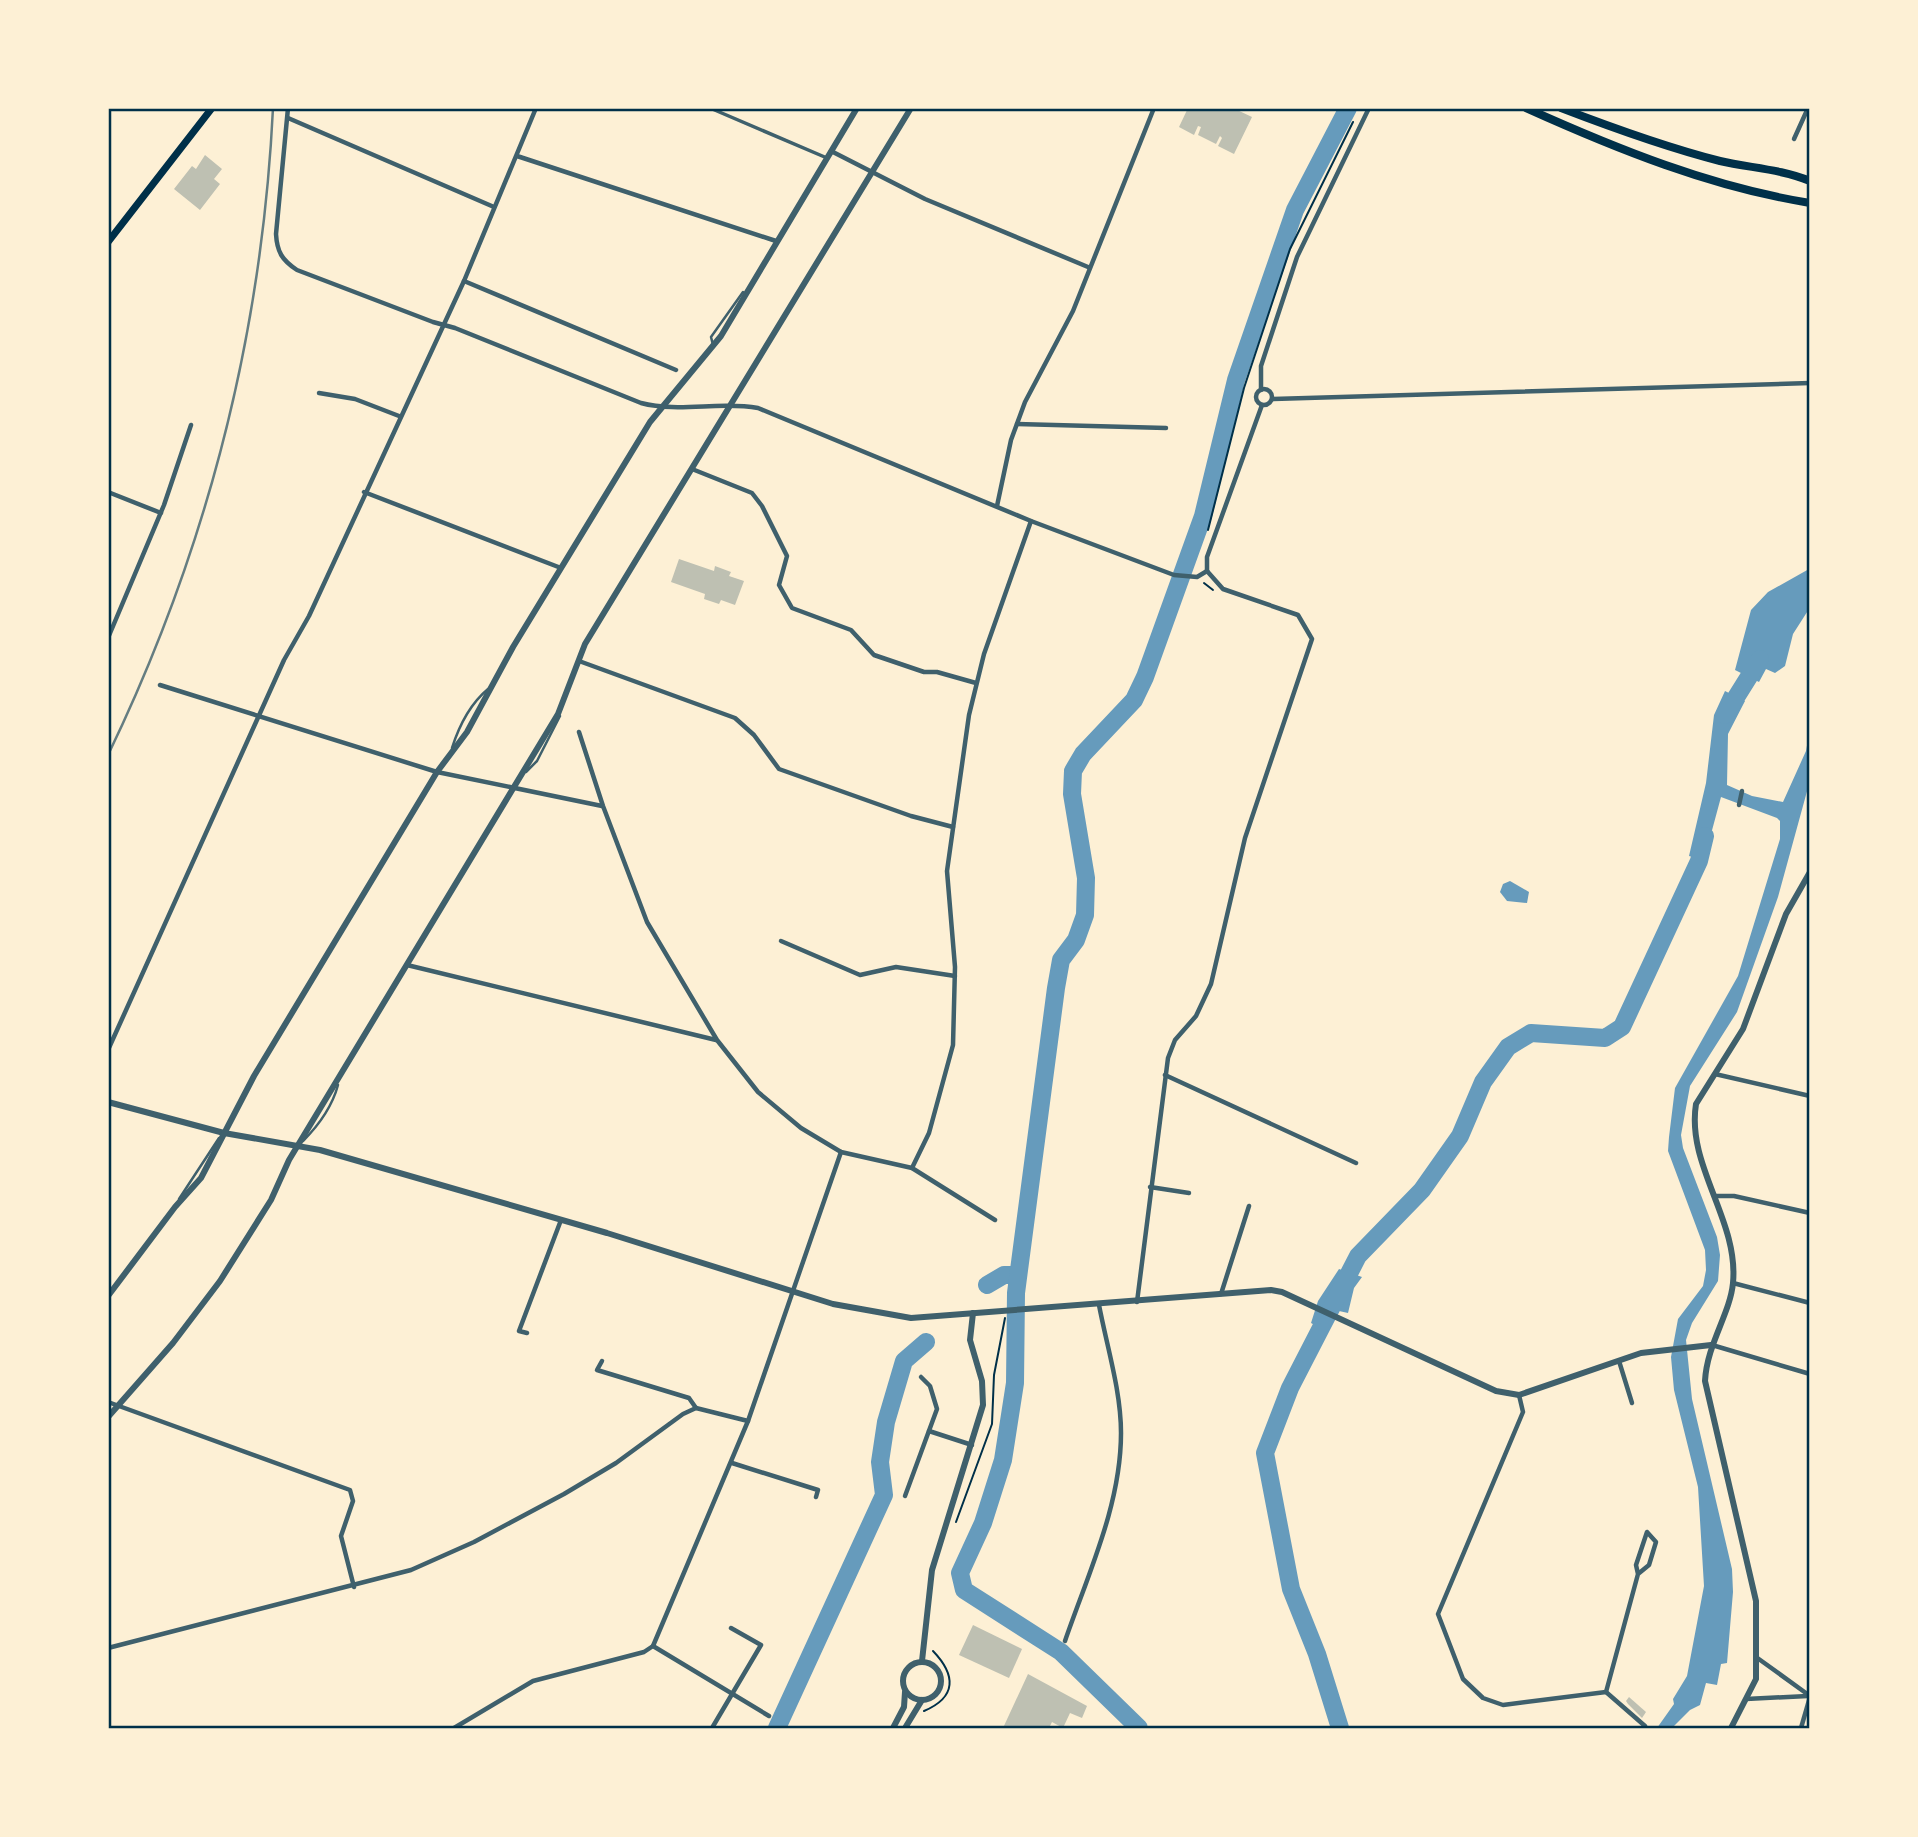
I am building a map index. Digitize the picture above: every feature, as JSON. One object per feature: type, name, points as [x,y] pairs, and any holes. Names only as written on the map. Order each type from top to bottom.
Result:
[{"type":"main road","points":[[108,242],[212,108]]},
{"type":"main road","points":[[1526,108],[1639,157],[1810,203]]},
{"type":"main road","points":[[1560,108],[1650,142],[1723,162],[1787,173],[1810,181]]},
{"type":"street","points":[[288,108],[276,234],[277,251],[297,270],[660,408],[731,405],[758,408],[1031,521],[1174,575],[1199,577],[1207,571]]},
{"type":"street","points":[[108,1050],[262,715],[284,660],[309,616],[399,416],[464,281],[536,108]]},
{"type":"street","points":[[710,108],[827,158]]},
{"type":"street","points":[[108,1296],[175,1207],[193,1189],[217,1150],[254,1076],[437,772],[496,682],[513,647],[561,568],[660,408],[713,346],[857,108]]},
{"type":"street","points":[[108,1417],[220,1281],[271,1200],[299,1145],[562,708],[579,660],[911,108]]},
{"type":"street","points":[[996,506],[1017,424],[1039,373],[1073,311],[1088,267],[1154,108]]},
{"type":"street","points":[[1262,405],[1256,398],[1261,390],[1261,366],[1297,257],[1369,108]]},
{"type":"street","points":[[1794,139],[1808,108]]},
{"type":"street","points":[[288,118],[494,207]]},
{"type":"street","points":[[831,151],[871,174],[1088,267]]},
{"type":"street","points":[[517,156],[776,241]]},
{"type":"street","points":[[464,281],[676,370]]},
{"type":"street","points":[[1262,405],[1267,405],[1273,399],[1810,383]]},
{"type":"street","points":[[1261,390],[1270,391],[1273,399]]},
{"type":"street","points":[[318,393],[355,399],[399,416]]},
{"type":"street","points":[[1137,1302],[1165,1074],[1175,1040],[1196,1016],[1211,985],[1245,838],[1312,639],[1298,615],[1223,589],[1207,571],[1207,557],[1262,405]]},
{"type":"street","points":[[1017,424],[1166,428]]},
{"type":"street","points":[[108,638],[161,513],[191,425]]},
{"type":"street","points":[[692,469],[752,493],[762,506],[787,556],[779,585],[792,608],[851,630],[874,655],[924,672],[937,672],[976,683]]},
{"type":"street","points":[[108,492],[161,513]]},
{"type":"street","points":[[364,492],[561,568]]},
{"type":"street","points":[[912,1168],[929,1133],[953,1045],[955,976],[947,872],[976,683],[1031,521]]},
{"type":"street","points":[[579,660],[735,718],[754,735],[779,769],[911,816],[953,827]]},
{"type":"street","points":[[160,685],[437,772],[603,806]]},
{"type":"street","points":[[579,732],[603,806],[647,922],[717,1040],[758,1092],[801,1128],[841,1152],[912,1168],[995,1220]]},
{"type":"street","points":[[1738,805],[1742,791]]},
{"type":"street","points":[[1731,1728],[1756,1679],[1756,1601],[1705,1381],[1711,1345],[1733,1283],[1729,1232],[1699,1149],[1694,1118],[1696,1104],[1749,1016],[1786,914],[1810,872]]},
{"type":"street","points":[[781,941],[860,975],[896,967],[955,976]]},
{"type":"street","points":[[407,965],[717,1040]]},
{"type":"street","points":[[1165,1074],[1356,1163]]},
{"type":"street","points":[[1715,1074],[1810,1096]]},
{"type":"street","points":[[108,1102],[224,1133],[299,1145],[561,1220],[833,1304],[911,1318],[973,1313],[1006,1314],[1033,1308],[1270,1290],[1314,1307],[1496,1391],[1519,1395],[1641,1353],[1711,1345],[1810,1374]]},
{"type":"street","points":[[454,1728],[533,1681],[644,1652],[653,1646],[748,1421],[841,1152]]},
{"type":"street","points":[[1150,1187],[1189,1193]]},
{"type":"street","points":[[1715,1196],[1734,1196],[1810,1213]]},
{"type":"street","points":[[1221,1295],[1249,1206]]},
{"type":"street","points":[[527,1333],[519,1331],[561,1220]]},
{"type":"street","points":[[1733,1283],[1810,1303]]},
{"type":"street","points":[[1065,1641],[1100,1544],[1118,1464],[1121,1432],[1099,1305]]},
{"type":"street","points":[[922,1661],[932,1570],[983,1405],[982,1381],[970,1340],[973,1313]]},
{"type":"street","points":[[602,1361],[597,1370],[689,1398],[696,1408]]},
{"type":"street","points":[[1619,1361],[1632,1403]]},
{"type":"street","points":[[905,1496],[937,1409],[936,1397],[921,1377]]},
{"type":"street","points":[[1519,1395],[1523,1412],[1438,1614],[1440,1626],[1463,1679],[1483,1698],[1503,1705],[1606,1692],[1645,1726]]},
{"type":"street","points":[[108,1402],[350,1490],[353,1502],[341,1536],[354,1587]]},
{"type":"street","points":[[108,1648],[354,1587],[411,1570],[474,1542],[616,1463],[683,1414],[696,1408],[710,1409],[748,1421]]},
{"type":"street","points":[[929,1431],[972,1446]]},
{"type":"street","points":[[732,1463],[818,1490],[816,1497]]},
{"type":"street","points":[[1606,1692],[1638,1574],[1636,1565],[1647,1532],[1656,1542],[1649,1565],[1638,1574]]},
{"type":"street","points":[[712,1728],[761,1645],[731,1628]]},
{"type":"street","points":[[653,1646],[769,1716]]},
{"type":"street","points":[[1756,1657],[1810,1696]]},
{"type":"street","points":[[893,1728],[904,1707],[906,1671],[922,1661]]},
{"type":"street","points":[[905,1728],[922,1700],[933,1696],[941,1681],[937,1669],[922,1661]]},
{"type":"street","points":[[905,1690],[922,1700]]},
{"type":"street","points":[[1746,1699],[1810,1696]]},
{"type":"street","points":[[1801,1728],[1810,1696]]},
{"type":"lane","points":[[175,1207],[209,1149],[224,1133]]},
{"type":"path","points":[[1208,530],[1244,388],[1290,248],[1358,113]]},
{"type":"path","points":[[1199,577],[1211,589],[1222,594]]},
{"type":"path","points":[[955,1525],[992,1424],[994,1375],[1006,1314]]},
{"type":"path","points":[[919,1714],[944,1701],[949,1692],[948,1673],[929,1646]]},
{"type":"water","points":[[1809,569],[1809,609],[1793,634],[1785,666],[1775,673],[1766,669],[1759,682],[1735,670],[1751,610],[1768,592]]},
{"type":"water","points":[[1725,691],[1745,701],[1728,734],[1727,785],[1752,796],[1783,802],[1806,751],[1809,734],[1809,784],[1778,897],[1737,1012],[1690,1086],[1681,1135],[1683,1148],[1717,1237],[1720,1255],[1718,1281],[1692,1323],[1686,1340],[1692,1399],[1732,1569],[1733,1592],[1727,1663],[1721,1664],[1717,1685],[1706,1683],[1700,1705],[1690,1710],[1672,1728],[1657,1728],[1674,1704],[1673,1699],[1687,1676],[1704,1586],[1698,1487],[1674,1390],[1671,1357],[1678,1319],[1703,1286],[1706,1270],[1705,1250],[1668,1151],[1675,1088],[1738,976],[1780,839],[1780,821],[1777,818],[1721,797],[1704,860],[1689,856],[1706,783],[1714,715]]},
{"type":"water","points":[[1510,881],[1529,892],[1527,903],[1507,901],[1500,892],[1503,884]]},
{"type":"water","points":[[1339,1269],[1362,1277],[1354,1288],[1348,1313],[1339,1311],[1328,1332],[1311,1323],[1318,1301]]},
{"type":"building","points":[[1188,108],[1233,108],[1252,117],[1234,154],[1218,146],[1222,138],[1220,136],[1216,144],[1198,135],[1201,127],[1198,126],[1194,135],[1179,127]]},
{"type":"building","points":[[205,155],[222,169],[214,179],[220,184],[200,210],[174,189],[192,166],[196,169]]},
{"type":"building","points":[[679,559],[714,571],[715,566],[731,572],[729,576],[744,581],[735,605],[721,600],[719,604],[704,599],[705,594],[671,582]]},
{"type":"building","points":[[973,1625],[1022,1649],[1009,1678],[959,1655]]},
{"type":"building","points":[[1028,1674],[1087,1706],[1082,1718],[1070,1713],[1063,1728],[1052,1722],[1049,1728],[1003,1728]]},
{"type":"building","points":[[1629,1697],[1646,1712],[1642,1718],[1626,1701]]},
{"type":"waterway","points":[[1139,1728],[1061,1652],[964,1590],[960,1573],[983,1523],[1003,1460],[1015,1383],[1016,1293],[1056,988],[1061,960],[1076,940],[1085,915],[1086,878],[1072,794],[1073,771],[1083,754],[1134,700],[1145,677],[1203,516],[1236,380],[1295,210],[1348,108]]},
{"type":"waterway","points":[[1725,715],[1760,659]]},
{"type":"waterway","points":[[1340,1728],[1317,1654],[1291,1589],[1265,1453],[1290,1388],[1358,1256],[1422,1190],[1460,1136],[1483,1082],[1508,1047],[1531,1033],[1605,1038],[1622,1027],[1699,861],[1705,836]]},
{"type":"waterway","points":[[987,1285],[1004,1275],[1018,1275]]},
{"type":"waterway","points":[[777,1728],[884,1495],[880,1462],[886,1422],[904,1361],[926,1342]]},
{"type":"railway","points":[[108,755],[143,678],[174,599],[224,440],[256,276],[267,193],[273,108]]}]
